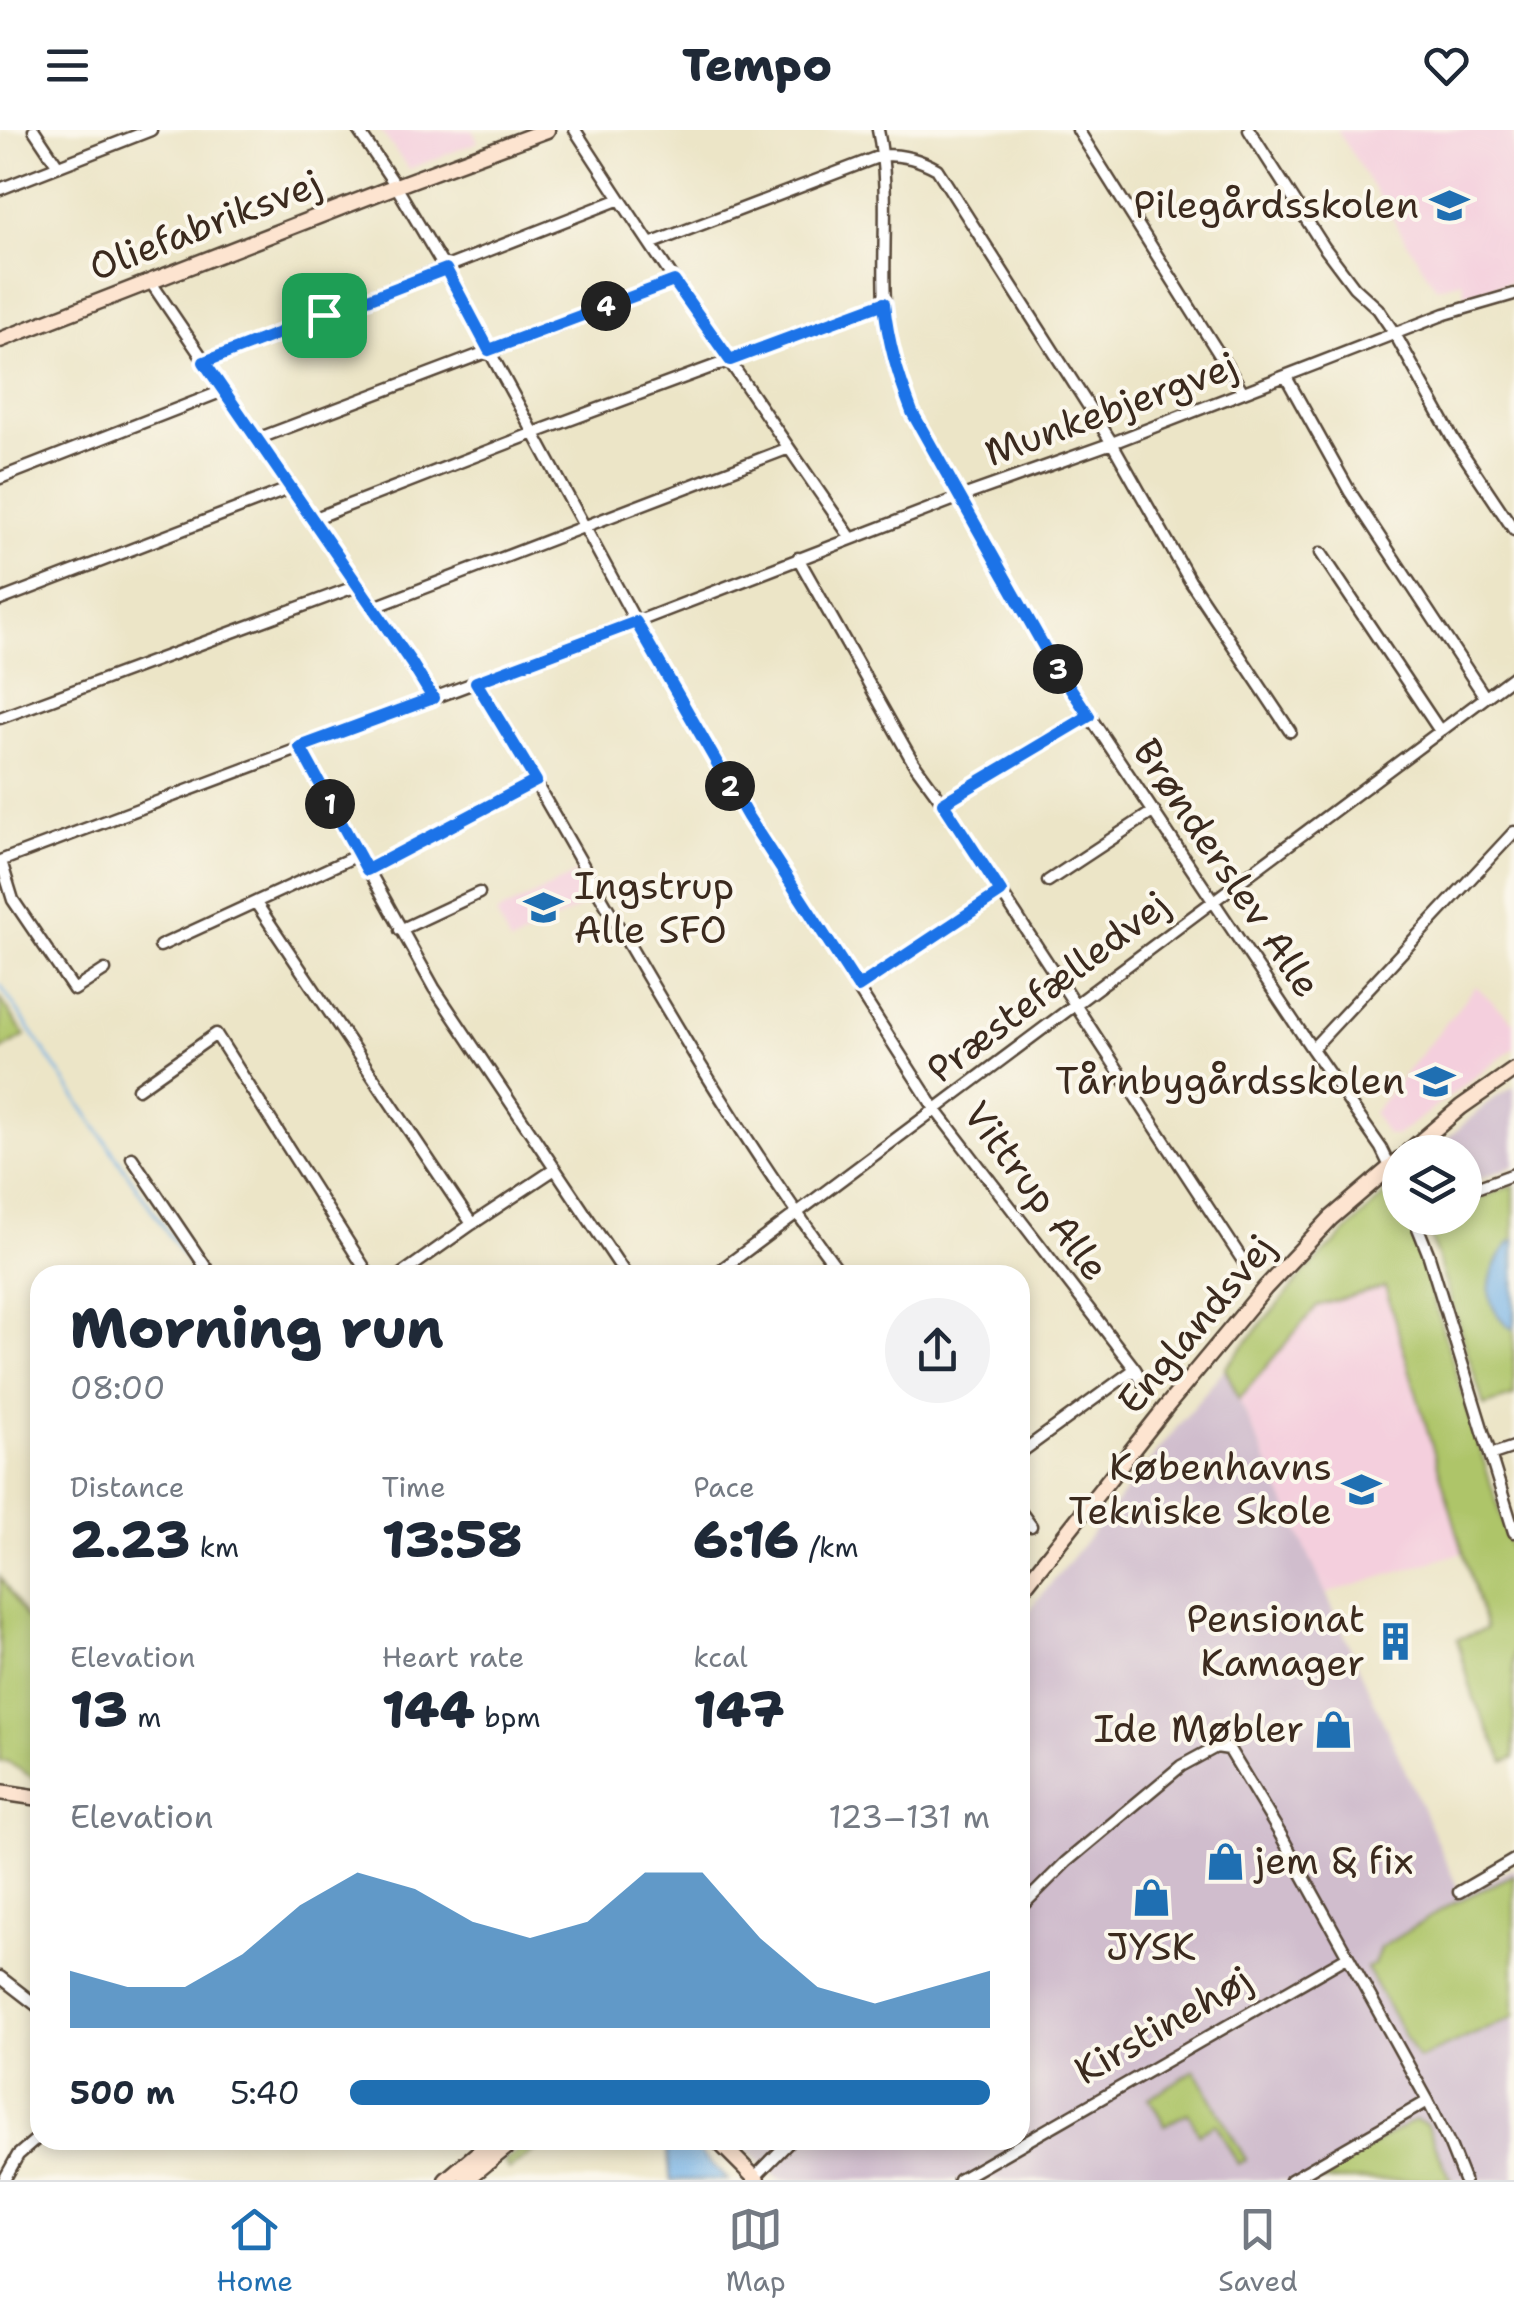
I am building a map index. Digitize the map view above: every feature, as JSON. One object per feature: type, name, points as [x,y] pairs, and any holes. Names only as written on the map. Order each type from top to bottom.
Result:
[{"type":"main road","name":"Oliefabriksvej","points":[[0,340],[547,130]]},
{"type":"main road","points":[[1428,1135],[1514,1070]]},
{"type":"main road","name":"Englandsvej","points":[[1030,1579],[1265,1288],[1331,1218],[1382,1174]]},
{"type":"main road","points":[[0,1792],[30,1796]]},
{"type":"main road","points":[[446,2180],[481,2150]]},
{"type":"main road","points":[[466,2180],[503,2150]]},
{"type":"main road","points":[[727,2150],[756,2179]]},
{"type":"street","points":[[34,130],[58,166]]},
{"type":"street","points":[[0,189],[150,130]]},
{"type":"street","name":"Vittrup Alle","points":[[358,130],[446,269],[636,622],[748,817],[936,1109],[1143,1384]]},
{"type":"street","points":[[575,130],[851,538]]},
{"type":"street","name":"Brønderslev Alle","points":[[878,130],[883,156],[887,336],[912,412],[1048,654],[1382,1149]]},
{"type":"street","points":[[1078,130],[1243,392]]},
{"type":"street","points":[[1249,130],[1324,247],[1354,287],[1378,308],[1453,439],[1514,530]]},
{"type":"street","points":[[650,244],[883,156],[900,155],[936,169],[1112,443],[1190,582],[1290,731]]},
{"type":"street","points":[[204,362],[620,199]]},
{"type":"street","points":[[150,281],[433,698]]},
{"type":"street","points":[[257,439],[674,281]]},
{"type":"street","name":"Munkebjergvej","points":[[0,861],[1446,314],[1514,294]]},
{"type":"street","points":[[313,519],[884,303]]},
{"type":"street","points":[[1286,377],[1350,492],[1486,697]]},
{"type":"street","points":[[0,478],[223,391]]},
{"type":"street","points":[[372,608],[789,448]]},
{"type":"street","points":[[0,600],[291,488]]},
{"type":"street","points":[[1321,553],[1440,731]]},
{"type":"street","points":[[798,558],[913,762],[1245,1264]]},
{"type":"street","points":[[0,718],[356,586]]},
{"type":"street","name":"Præstefælledvej","points":[[727,1265],[1514,676]]},
{"type":"street","points":[[476,682],[625,940],[796,1213],[835,1265]]},
{"type":"street","points":[[943,803],[1089,716]]},
{"type":"street","points":[[300,747],[434,988],[618,1265]]},
{"type":"street","points":[[367,870],[536,781]]},
{"type":"street","points":[[1048,880],[1154,811]]},
{"type":"street","points":[[1312,1049],[1514,832]]},
{"type":"street","points":[[160,946],[358,855]]},
{"type":"street","points":[[0,861],[14,900],[74,990],[105,970]]},
{"type":"street","points":[[400,930],[479,892]]},
{"type":"street","points":[[858,987],[1001,892]]},
{"type":"street","points":[[256,903],[472,1224]]},
{"type":"street","points":[[138,1090],[216,1034],[362,1265]]},
{"type":"street","points":[[132,1158],[204,1265]]},
{"type":"street","points":[[414,1265],[555,1169]]},
{"type":"street","points":[[1482,1186],[1514,1174]]},
{"type":"street","points":[[1421,1235],[1514,1532]]},
{"type":"street","points":[[1030,1446],[1135,1369]]},
{"type":"street","points":[[1490,1455],[1514,1447]]},
{"type":"street","points":[[1030,1898],[1066,1862],[1181,1766],[1216,1747],[1229,1749],[1428,2101],[1464,2180]]},
{"type":"street","points":[[1459,1892],[1514,1860]]},
{"type":"street","name":"Kirstinehøj","points":[[1030,2139],[1347,1957]]},
{"type":"street","points":[[0,1977],[30,2000]]},
{"type":"street","points":[[1292,2180],[1428,2101]]},
{"type":"street","points":[[4,2180],[18,2155],[30,2145]]},
{"type":"street","points":[[756,2179],[782,2150]]},
{"type":"street","name":"Kirstinehøj","points":[[959,2180],[1011,2150]]},
{"type":"shaded area","points":[[380,130],[473,130],[478,142],[409,169]]},
{"type":"shaded area","name":"Pilegårdsskolen","points":[[1337,130],[1514,130],[1514,281],[1465,295],[1462,281],[1436,288]]},
{"type":"shaded area","name":"Ingstrup Alle SFO","points":[[577,873],[592,901],[510,944],[496,914]]},
{"type":"shaded area","name":"Tårnbygårdsskolen","points":[[1476,986],[1514,1022],[1514,1048],[1397,1135],[1386,1134],[1373,1113]]},
{"type":"shaded area","points":[[1514,1087],[1514,1166],[1482,1178],[1482,1135],[1451,1135],[1490,1101]]},
{"type":"shaded area","name":"Københavns Tekniske Skole","points":[[1385,1286],[1464,1552],[1326,1594],[1239,1399],[1317,1306]]},
{"type":"shaded area","points":[[1225,1368],[1461,1895],[1514,1868],[1514,2180],[779,2180],[748,2150],[1030,2150],[1030,1610]]},
{"type":"green space","points":[[0,998],[25,1036],[0,1051]]},
{"type":"green space","points":[[1514,1185],[1514,1396],[1484,1406],[1430,1235],[1482,1235],[1482,1197]]},
{"type":"green space","points":[[1382,1197],[1382,1235],[1413,1235],[1514,1558],[1514,1758],[1504,1762],[1474,1699],[1457,1639],[1486,1629],[1385,1287],[1317,1306],[1239,1399],[1225,1368],[1305,1272]]},
{"type":"green space","points":[[0,1577],[30,1624],[30,1776],[6,1761],[0,1762]]},
{"type":"green space","points":[[1514,1875],[1514,2017],[1418,2059],[1366,1968],[1374,1965],[1380,1948],[1451,1904]]},
{"type":"green space","points":[[1195,2070],[1246,2160],[1238,2164],[1216,2124],[1199,2133],[1188,2113],[1165,2125],[1149,2098]]},
{"type":"green space","points":[[1415,2120],[1426,2124],[1451,2180],[1312,2180]]},
{"type":"green space","points":[[518,2150],[535,2150],[509,2170],[504,2162]]},
{"type":"water","points":[[1514,1240],[1514,1330],[1494,1309],[1490,1287],[1496,1264]]},
{"type":"water","points":[[667,2150],[697,2150],[728,2180],[671,2180]]},
{"type":"waterway","points":[[0,985],[189,1265]]},
{"type":"place","name":"Pilegårdsskolen","points":[[1449,205]]},
{"type":"place","name":"Ingstrup Alle SFO","points":[[544,908]]},
{"type":"place","name":"Tårnbygårdsskolen","points":[[1435,1081]]},
{"type":"place","name":"Københavns Tekniske Skole","points":[[1362,1489]]},
{"type":"place","name":"Pensionat Kamager","points":[[1395,1641]]},
{"type":"place","name":"Ide Møbler","points":[[1334,1729]]},
{"type":"place","name":"jem & fix","points":[[1225,1861]]},
{"type":"place","name":"JYSK","points":[[1151,1898]]},
{"type":"route","points":[[446,269],[489,350],[674,281],[730,360],[884,303],[887,336],[912,412],[1048,654],[1089,716],[943,803],[1001,892],[858,987],[748,817],[636,622],[476,682],[536,781],[367,870],[300,747],[433,698],[204,362],[324,315],[446,269]]}]
